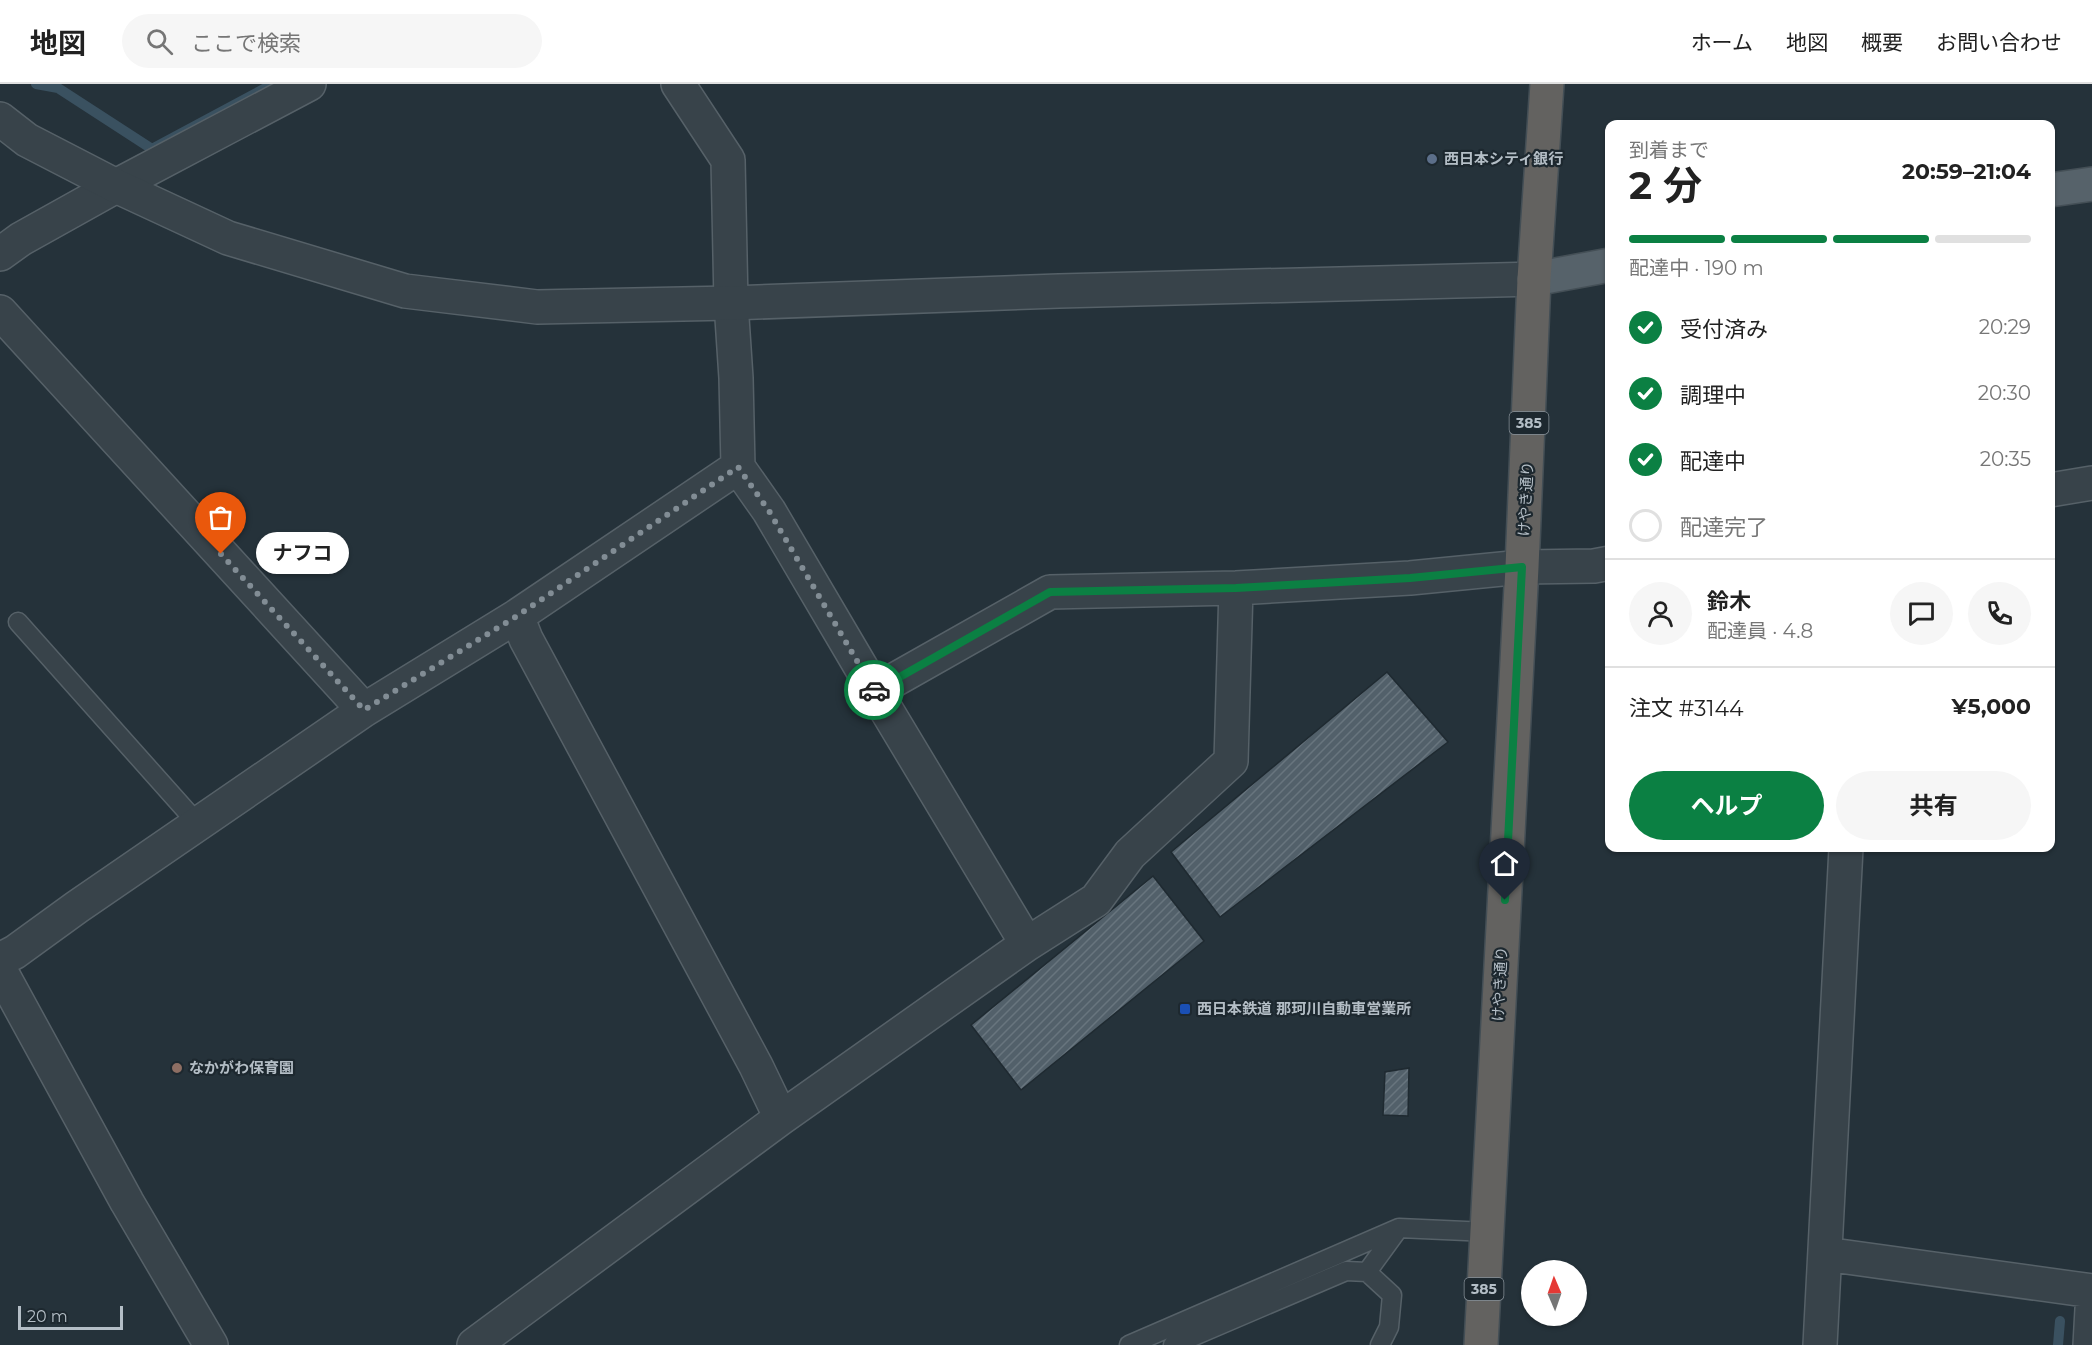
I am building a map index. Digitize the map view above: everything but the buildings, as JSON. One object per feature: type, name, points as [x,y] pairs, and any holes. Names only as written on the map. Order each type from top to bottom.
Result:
[{"type":"highway","name":"けやき通り","points":[[1481,1345],[1522,567],[1534,279],[1547,84]]},
{"type":"main road","points":[[2055,189],[2092,184]]},
{"type":"main road","points":[[1534,279],[1605,267]]},
{"type":"street","points":[[0,254],[21,239],[116,186],[309,84]]},
{"type":"street","points":[[678,84],[728,160],[738,467],[769,511],[1027,944]]},
{"type":"street","points":[[0,119],[27,140],[116,186],[228,238],[405,291],[537,307],[1534,279]]},
{"type":"street","points":[[0,312],[364,710]]},
{"type":"street","points":[[0,960],[15,952],[364,710],[517,616],[738,467]]},
{"type":"street","points":[[2055,489],[2092,483]]},
{"type":"street","points":[[875,691],[1050,592],[1236,588],[1410,578],[1522,567],[1605,564]]},
{"type":"street","points":[[474,1345],[781,1118],[1027,944],[1096,900],[1130,855],[1232,761],[1236,588]]},
{"type":"street","points":[[517,616],[531,649],[756,1066],[781,1118]]},
{"type":"street","points":[[1820,1345],[1846,852]]},
{"type":"street","points":[[0,970],[127,1202],[211,1345]]},
{"type":"street","points":[[1825,1254],[2092,1291]]},
{"type":"street","points":[[2090,1345],[2092,1309]]},
{"type":"lane","points":[[18,622],[198,824]]},
{"type":"lane","points":[[1367,1272],[1399,1228]]},
{"type":"lane","points":[[1129,1345],[1399,1228],[1488,1232]]},
{"type":"lane","points":[[1173,1345],[1346,1271]]},
{"type":"lane","points":[[1298,1272],[1367,1272],[1392,1295],[1389,1327],[1380,1345]]},
{"type":"waterway","points":[[36,84],[58,88],[152,149],[273,84]]},
{"type":"waterway","points":[[2058,1345],[2060,1321]]},
{"type":"way so far","points":[[221,554],[364,710],[517,616],[738,467],[769,511],[874,690]]},
{"type":"place","name":"西日本シティ銀行","points":[[1432,159]]},
{"type":"place","name":"ナフコ","points":[[221,554]]},
{"type":"place","name":"西日本鉄道 那珂川自動車営業所","points":[[1185,1009]]},
{"type":"place","name":"なかがわ保育園","points":[[177,1068]]},
{"type":"route","points":[[874,690],[1050,592],[1236,588],[1410,578],[1522,567],[1505,900]]}]
